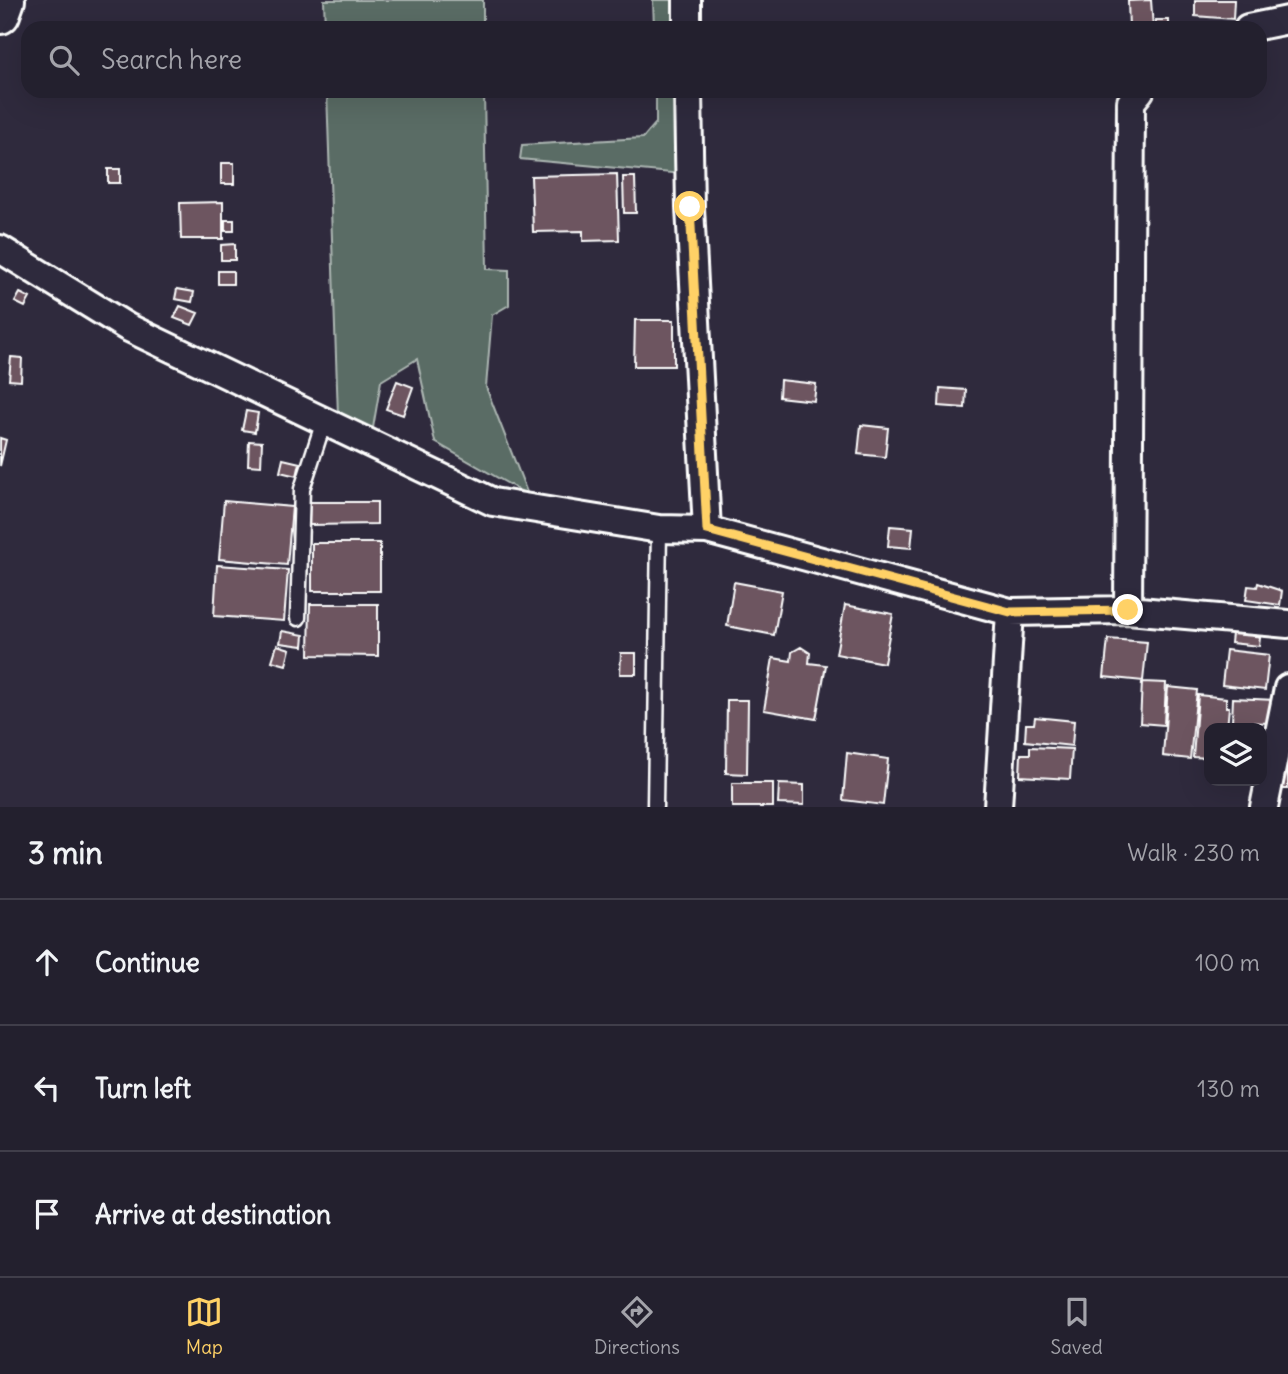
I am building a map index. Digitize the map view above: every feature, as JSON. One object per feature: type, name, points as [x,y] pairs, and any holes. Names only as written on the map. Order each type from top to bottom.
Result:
[{"type":"street","points":[[0,14],[5,0]]},
{"type":"street","points":[[687,0],[687,21]]},
{"type":"street","points":[[688,98],[690,207],[707,530]]},
{"type":"street","points":[[1128,610],[1131,102],[1134,98]]},
{"type":"street","points":[[0,249],[127,327],[493,502],[659,529],[707,530],[1010,612],[1128,610],[1288,624]]},
{"type":"street","points":[[998,807],[1010,612]]},
{"type":"street","points":[[1264,807],[1288,688]]},
{"type":"lane","points":[[298,618],[302,489],[324,421]]},
{"type":"lane","points":[[654,807],[659,529]]},
{"type":"green space","points":[[324,0],[483,0],[483,21],[325,21]]},
{"type":"green space","points":[[653,0],[679,0],[679,21],[654,21]]},
{"type":"green space","points":[[327,98],[484,98],[487,269],[509,270],[509,305],[492,315],[486,387],[528,495],[435,442],[417,359],[381,381],[373,428],[338,416]]},
{"type":"green space","points":[[656,98],[680,98],[682,174],[520,159],[522,145],[643,138],[656,123]]},
{"type":"building","points":[[1151,0],[1152,21],[1129,21],[1128,1]]},
{"type":"building","points":[[1195,0],[1234,0],[1233,19],[1195,16]]},
{"type":"building","points":[[221,163],[234,163],[234,184],[221,184]]},
{"type":"building","points":[[108,169],[120,169],[120,183],[108,183]]},
{"type":"building","points":[[617,174],[619,240],[583,241],[583,231],[533,232],[531,176]]},
{"type":"building","points":[[623,177],[635,177],[636,213],[624,213]]},
{"type":"building","points":[[223,202],[223,239],[181,239],[180,203]]},
{"type":"building","points":[[225,220],[234,220],[234,231],[225,231]]},
{"type":"building","points":[[235,244],[235,260],[221,260],[221,245]]},
{"type":"building","points":[[218,271],[233,271],[233,284],[218,284]]},
{"type":"building","points":[[177,289],[194,292],[192,302],[175,299]]},
{"type":"building","points":[[20,293],[30,298],[25,307],[15,302]]},
{"type":"building","points":[[180,306],[198,313],[192,325],[174,318]]},
{"type":"building","points":[[635,320],[674,320],[674,366],[634,366]]},
{"type":"building","points":[[11,357],[22,358],[21,381],[9,380]]},
{"type":"building","points":[[780,380],[816,384],[814,401],[779,397]]},
{"type":"building","points":[[397,381],[413,387],[403,415],[386,409]]},
{"type":"building","points":[[940,388],[966,390],[965,408],[939,406]]},
{"type":"building","points":[[246,411],[258,413],[255,432],[242,430]]},
{"type":"building","points":[[861,425],[888,428],[885,457],[858,454]]},
{"type":"building","points":[[0,438],[6,440],[0,466]]},
{"type":"building","points":[[249,441],[262,442],[261,466],[248,465]]},
{"type":"building","points":[[283,459],[300,463],[297,476],[280,472]]},
{"type":"building","points":[[224,501],[292,507],[287,565],[219,559]]},
{"type":"building","points":[[308,502],[377,502],[377,524],[309,525]]},
{"type":"building","points":[[890,526],[913,528],[911,548],[888,546]]},
{"type":"building","points":[[312,543],[380,543],[380,591],[312,591]]},
{"type":"building","points":[[217,565],[288,570],[284,621],[214,616]]},
{"type":"building","points":[[734,582],[782,591],[774,635],[727,626]]},
{"type":"building","points":[[1258,583],[1282,591],[1280,605],[1246,600],[1248,586],[1257,587]]},
{"type":"building","points":[[310,604],[378,604],[378,656],[309,655]]},
{"type":"building","points":[[845,605],[893,614],[884,663],[836,654]]},
{"type":"building","points":[[282,631],[304,635],[303,646],[280,643]]},
{"type":"building","points":[[1232,633],[1260,636],[1259,646],[1231,643]]},
{"type":"building","points":[[1108,639],[1147,642],[1143,681],[1104,677]]},
{"type":"building","points":[[277,645],[290,649],[286,665],[272,661]]},
{"type":"building","points":[[801,647],[810,653],[809,663],[826,665],[816,719],[764,710],[773,658],[791,661],[792,652]]},
{"type":"building","points":[[1226,650],[1269,655],[1265,690],[1222,685]]},
{"type":"building","points":[[621,653],[636,653],[636,674],[620,674]]},
{"type":"building","points":[[1142,682],[1166,683],[1164,725],[1140,723]]},
{"type":"building","points":[[1168,687],[1197,690],[1190,759],[1163,756]]},
{"type":"building","points":[[1198,695],[1226,698],[1226,707],[1229,707],[1227,723],[1204,723],[1204,758],[1193,757]]},
{"type":"building","points":[[1233,698],[1275,700],[1274,723],[1232,722]]},
{"type":"building","points":[[727,700],[748,700],[747,774],[726,773]]},
{"type":"building","points":[[1035,717],[1074,721],[1072,746],[1025,741],[1026,724],[1034,724]]},
{"type":"building","points":[[1030,747],[1072,749],[1070,779],[1020,776],[1021,754],[1030,754]]},
{"type":"building","points":[[847,753],[888,759],[883,805],[843,800]]},
{"type":"building","points":[[1280,762],[1288,762],[1288,789],[1278,789]]},
{"type":"building","points":[[732,783],[773,783],[773,807],[732,807]]},
{"type":"building","points":[[779,784],[804,785],[804,805],[778,804]]},
{"type":"route","points":[[690,207],[707,530],[1010,612],[1128,610]]}]
